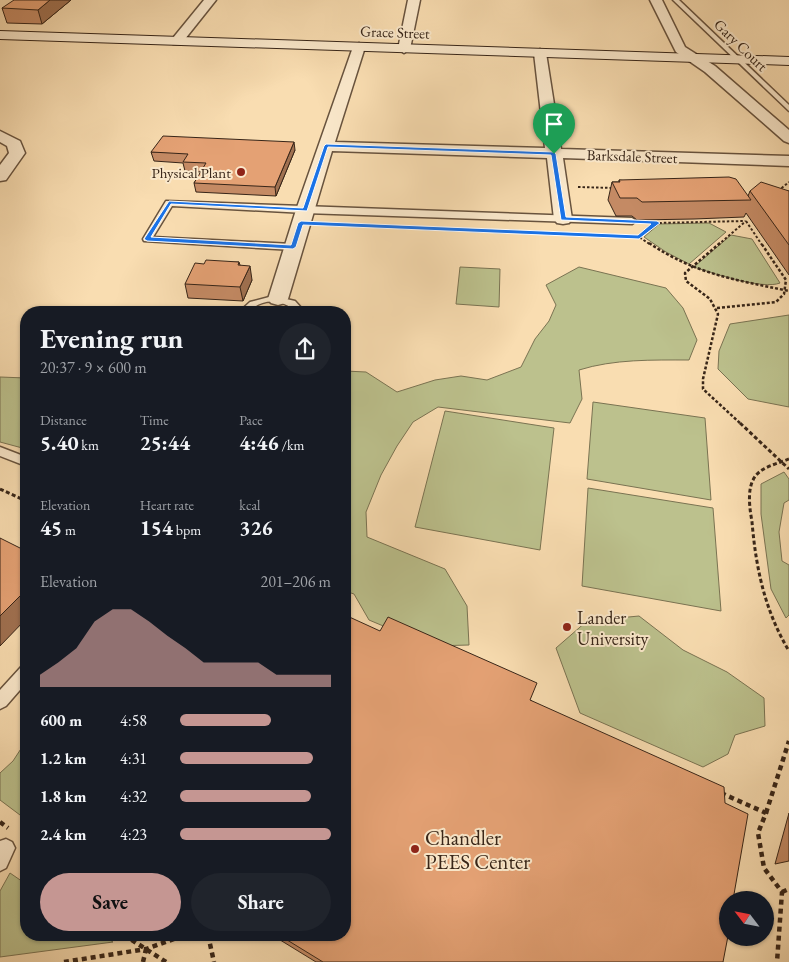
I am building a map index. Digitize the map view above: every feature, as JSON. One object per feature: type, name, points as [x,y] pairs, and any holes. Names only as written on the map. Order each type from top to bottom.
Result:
[{"type":"main road","name":"Grace Street","points":[[0,35],[789,61]]},
{"type":"street","points":[[177,41],[210,0]]},
{"type":"street","points":[[404,49],[414,0]]},
{"type":"street","points":[[656,0],[680,49],[685,54],[696,58],[789,138]]},
{"type":"street","points":[[278,299],[293,247],[359,48]]},
{"type":"street","points":[[540,53],[563,219]]},
{"type":"street","points":[[0,136],[14,144],[17,153],[0,176]]},
{"type":"street","name":"Barksdale Street","points":[[326,146],[789,160]]},
{"type":"lane","name":"Gary Court","points":[[676,0],[789,109]]},
{"type":"lane","points":[[293,247],[147,239],[169,203],[305,210],[632,221]]},
{"type":"lane","points":[[251,306],[260,301],[278,299],[296,306]]},
{"type":"lane","points":[[0,451],[20,459]]},
{"type":"lane","points":[[0,701],[20,679]]},
{"type":"path","points":[[771,196],[789,182]]},
{"type":"path","points":[[577,187],[617,188]]},
{"type":"path","points":[[632,221],[657,223],[746,221]]},
{"type":"path","points":[[746,221],[685,273],[686,281],[712,300],[718,314],[706,365],[703,389],[789,469]]},
{"type":"path","points":[[717,308],[776,302],[784,294],[786,280],[746,221]]},
{"type":"path","points":[[639,237],[657,223]]},
{"type":"path","points":[[629,236],[639,237],[691,267],[718,276],[785,288],[789,291]]},
{"type":"path","points":[[789,459],[760,471],[753,480],[750,492],[750,507],[762,592],[789,651]]},
{"type":"path","points":[[0,489],[20,498]]},
{"type":"path","points":[[777,962],[782,892],[764,868],[758,832],[789,742]]},
{"type":"path","points":[[712,789],[766,813]]},
{"type":"path","points":[[0,822],[10,829]]},
{"type":"path","points":[[782,892],[789,890]]},
{"type":"path","points":[[133,941],[166,962]]},
{"type":"path","points":[[64,962],[146,949],[168,941]]},
{"type":"path","points":[[209,941],[214,962]]},
{"type":"path","points":[[144,962],[146,949]]},
{"type":"green space","points":[[709,223],[726,232],[689,264],[666,252],[644,237],[659,224]]},
{"type":"green space","points":[[731,235],[752,239],[780,283],[772,285],[750,283],[694,267]]},
{"type":"green space","points":[[460,267],[500,269],[499,307],[456,304]]},
{"type":"green space","points":[[579,267],[666,288],[683,308],[697,340],[689,360],[619,362],[579,370],[582,399],[570,423],[438,407],[413,422],[381,475],[366,512],[367,537],[445,569],[467,606],[469,645],[431,646],[369,620],[354,594],[351,593],[351,371],[366,372],[397,392],[435,380],[461,376],[487,380],[521,367],[535,339],[549,321],[556,305],[546,285]]},
{"type":"green space","points":[[789,315],[789,407],[748,399],[718,369],[719,351],[730,324]]},
{"type":"green space","points":[[0,377],[20,378],[20,447],[0,442]]},
{"type":"green space","points":[[593,402],[705,418],[711,500],[587,479]]},
{"type":"green space","points":[[445,411],[554,428],[540,550],[415,527]]},
{"type":"green space","points":[[784,472],[789,479],[789,500],[784,503],[779,532],[782,561],[789,565],[789,615],[786,618],[771,589],[761,514],[761,484]]},
{"type":"green space","points":[[588,488],[713,508],[721,611],[582,586]]},
{"type":"green space","points":[[639,616],[683,650],[727,672],[764,698],[765,726],[735,735],[728,754],[703,767],[580,713],[556,648],[587,621]]},
{"type":"green space","points":[[20,750],[20,815],[0,800],[0,773],[13,761]]},
{"type":"green space","points":[[10,873],[20,880],[20,941],[113,942],[0,957],[0,891]]},
{"type":"building","points":[[14,0],[50,0],[38,10],[2,8]]},
{"type":"building","name":"Physical Plant","points":[[163,136],[294,142],[275,187],[194,183],[206,163],[183,162],[188,154],[151,152]]},
{"type":"building","points":[[729,177],[736,179],[751,200],[642,202],[637,198],[620,198],[612,182],[620,182],[619,180]]},
{"type":"building","points":[[761,182],[789,191],[789,245],[750,191]]},
{"type":"building","points":[[206,260],[239,262],[238,265],[250,266],[240,287],[185,284],[195,263],[204,264]]},
{"type":"building","points":[[0,538],[20,548],[20,596],[0,616]]},
{"type":"building","points":[[388,617],[537,683],[530,700],[724,787],[725,803],[748,814],[735,891],[719,891],[719,946],[726,946],[723,962],[323,962],[289,941],[351,941],[351,618],[380,631]]},
{"type":"place","name":"Physical Plant","points":[[241,172]]},
{"type":"place","name":"Lander University","points":[[567,627]]},
{"type":"place","name":"Chandler PEES Center","points":[[415,849]]},
{"type":"route","points":[[326,146],[554,154],[563,219],[646,221],[657,223],[639,237],[301,223],[293,247],[147,239],[169,203],[305,210],[326,146]]}]
